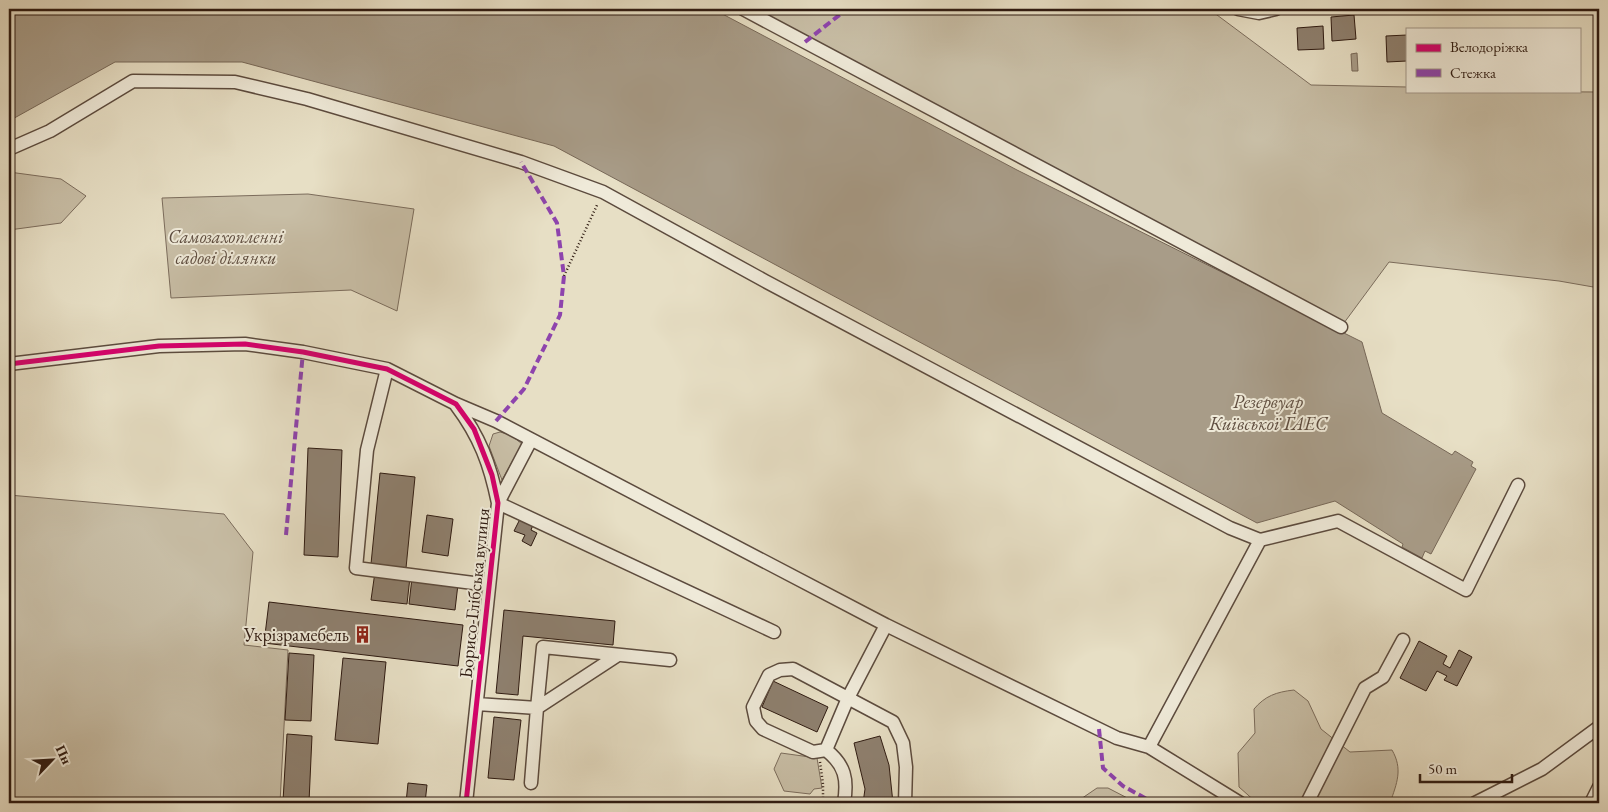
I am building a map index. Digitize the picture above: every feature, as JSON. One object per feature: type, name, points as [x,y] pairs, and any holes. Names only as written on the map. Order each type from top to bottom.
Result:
[{"type":"street","points":[[743,9],[1341,327]]},
{"type":"street","points":[[1238,9],[1259,13],[1276,9]]},
{"type":"street","points":[[9,149],[50,131],[133,81],[235,82],[308,99],[521,162],[603,192],[774,286],[1230,528],[1260,540],[1338,521],[1466,590],[1518,485]]},
{"type":"street","name":"Борисо-Глібська вулиця","points":[[9,364],[160,346],[245,344],[303,352],[386,369],[456,404],[474,429],[490,469],[498,503],[466,803]]},
{"type":"street","points":[[386,369],[367,450],[356,568],[489,585]]},
{"type":"street","points":[[456,404],[496,421],[886,624],[1099,729],[1149,748],[1240,803]]},
{"type":"street","name":"Борисо-Глібська вулиця","points":[[498,503],[531,440]]},
{"type":"street","points":[[498,503],[774,632]]},
{"type":"street","points":[[1149,748],[1260,540]]},
{"type":"street","points":[[821,750],[886,624]]},
{"type":"street","points":[[1307,803],[1365,688],[1383,677],[1403,640]]},
{"type":"street","points":[[531,783],[543,647],[670,660]]},
{"type":"street","points":[[476,704],[537,708],[618,655]]},
{"type":"street","points":[[844,803],[846,780],[839,760],[821,750],[763,730],[756,721],[753,706],[769,675],[780,670],[793,669],[893,722],[903,743],[906,767],[905,803]]},
{"type":"street","points":[[1475,803],[1542,769],[1599,727]]},
{"type":"street","points":[[1590,803],[1599,787]]},
{"type":"path","points":[[564,276],[603,192]]},
{"type":"path","points":[[821,750],[823,803]]},
{"type":"green space","points":[[743,9],[1209,9],[1311,85],[1406,87],[1406,92],[1599,92],[1599,288],[1559,281],[1389,262],[1341,327]]},
{"type":"green space","points":[[9,172],[61,179],[86,196],[61,223],[9,230]]},
{"type":"green space","name":"Самозахопленні садові ділянки","points":[[308,194],[414,209],[397,311],[351,290],[171,298],[162,198]]},
{"type":"green space","points":[[500,432],[511,435],[522,444],[502,480],[489,446],[493,434]]},
{"type":"green space","points":[[9,495],[224,514],[253,552],[244,645],[288,650],[280,803],[9,803]]},
{"type":"green space","points":[[1294,690],[1308,701],[1321,729],[1350,752],[1392,750],[1397,763],[1398,776],[1390,803],[1257,803],[1239,787],[1238,753],[1255,733],[1254,709],[1271,695]]},
{"type":"green space","points":[[781,753],[817,758],[822,788],[814,789],[810,794],[784,791],[774,769]]},
{"type":"green space","points":[[1097,788],[1108,788],[1137,803],[1075,803]]},
{"type":"water","name":"Резервуар Київської ГАЕС","points":[[9,9],[713,9],[1017,170],[1362,342],[1382,413],[1452,455],[1455,451],[1473,462],[1471,466],[1476,469],[1431,554],[1425,551],[1422,558],[1402,547],[1403,544],[1335,501],[1257,523],[554,146],[242,62],[115,62],[9,121]]},
{"type":"water","points":[[1357,53],[1358,71],[1352,71],[1351,54]]},
{"type":"building","points":[[1354,15],[1356,39],[1332,41],[1331,17]]},
{"type":"building","points":[[1323,26],[1324,49],[1298,50],[1297,28]]},
{"type":"building","points":[[1406,35],[1406,61],[1387,62],[1386,36]]},
{"type":"building","points":[[308,448],[342,450],[338,557],[304,555]]},
{"type":"building","points":[[380,473],[415,477],[406,568],[371,564]]},
{"type":"building","points":[[427,515],[453,519],[448,556],[422,552]]},
{"type":"building","points":[[520,519],[533,525],[531,530],[537,533],[531,546],[522,541],[525,535],[514,531]]},
{"type":"building","points":[[375,572],[410,577],[407,604],[371,600]]},
{"type":"building","points":[[412,578],[458,584],[455,610],[409,604]]},
{"type":"building","name":"Укрізрамебель","points":[[269,602],[463,625],[458,666],[264,643]]},
{"type":"building","points":[[504,610],[615,621],[613,645],[523,636],[518,695],[496,693]]},
{"type":"building","points":[[1419,641],[1447,656],[1443,664],[1450,668],[1459,650],[1472,657],[1457,686],[1444,680],[1447,676],[1437,671],[1426,691],[1400,678]]},
{"type":"building","points":[[289,653],[314,655],[311,721],[285,720]]},
{"type":"building","points":[[343,658],[386,662],[378,744],[335,740]]},
{"type":"building","points":[[773,681],[828,707],[817,732],[762,707]]},
{"type":"building","points":[[494,717],[521,720],[514,780],[488,778]]},
{"type":"building","points":[[287,734],[312,736],[309,802],[283,801]]},
{"type":"building","points":[[880,736],[889,765],[893,803],[863,803],[865,789],[854,743]]},
{"type":"building","points":[[408,783],[427,785],[425,803],[406,803]]},
{"type":"marked path","points":[[805,42],[847,9]]},
{"type":"marked path","points":[[496,421],[524,389],[560,315],[564,276],[557,223],[521,162]]},
{"type":"marked path","points":[[286,535],[303,352]]},
{"type":"marked path","points":[[1099,729],[1103,768],[1123,786],[1154,803]]},
{"type":"cycle path","points":[[9,364],[159,346],[245,344],[303,352],[387,369],[456,404],[474,429],[492,475],[498,503],[466,803]]},
{"type":"place","name":"Укрізрамебель","points":[[363,634]]}]
